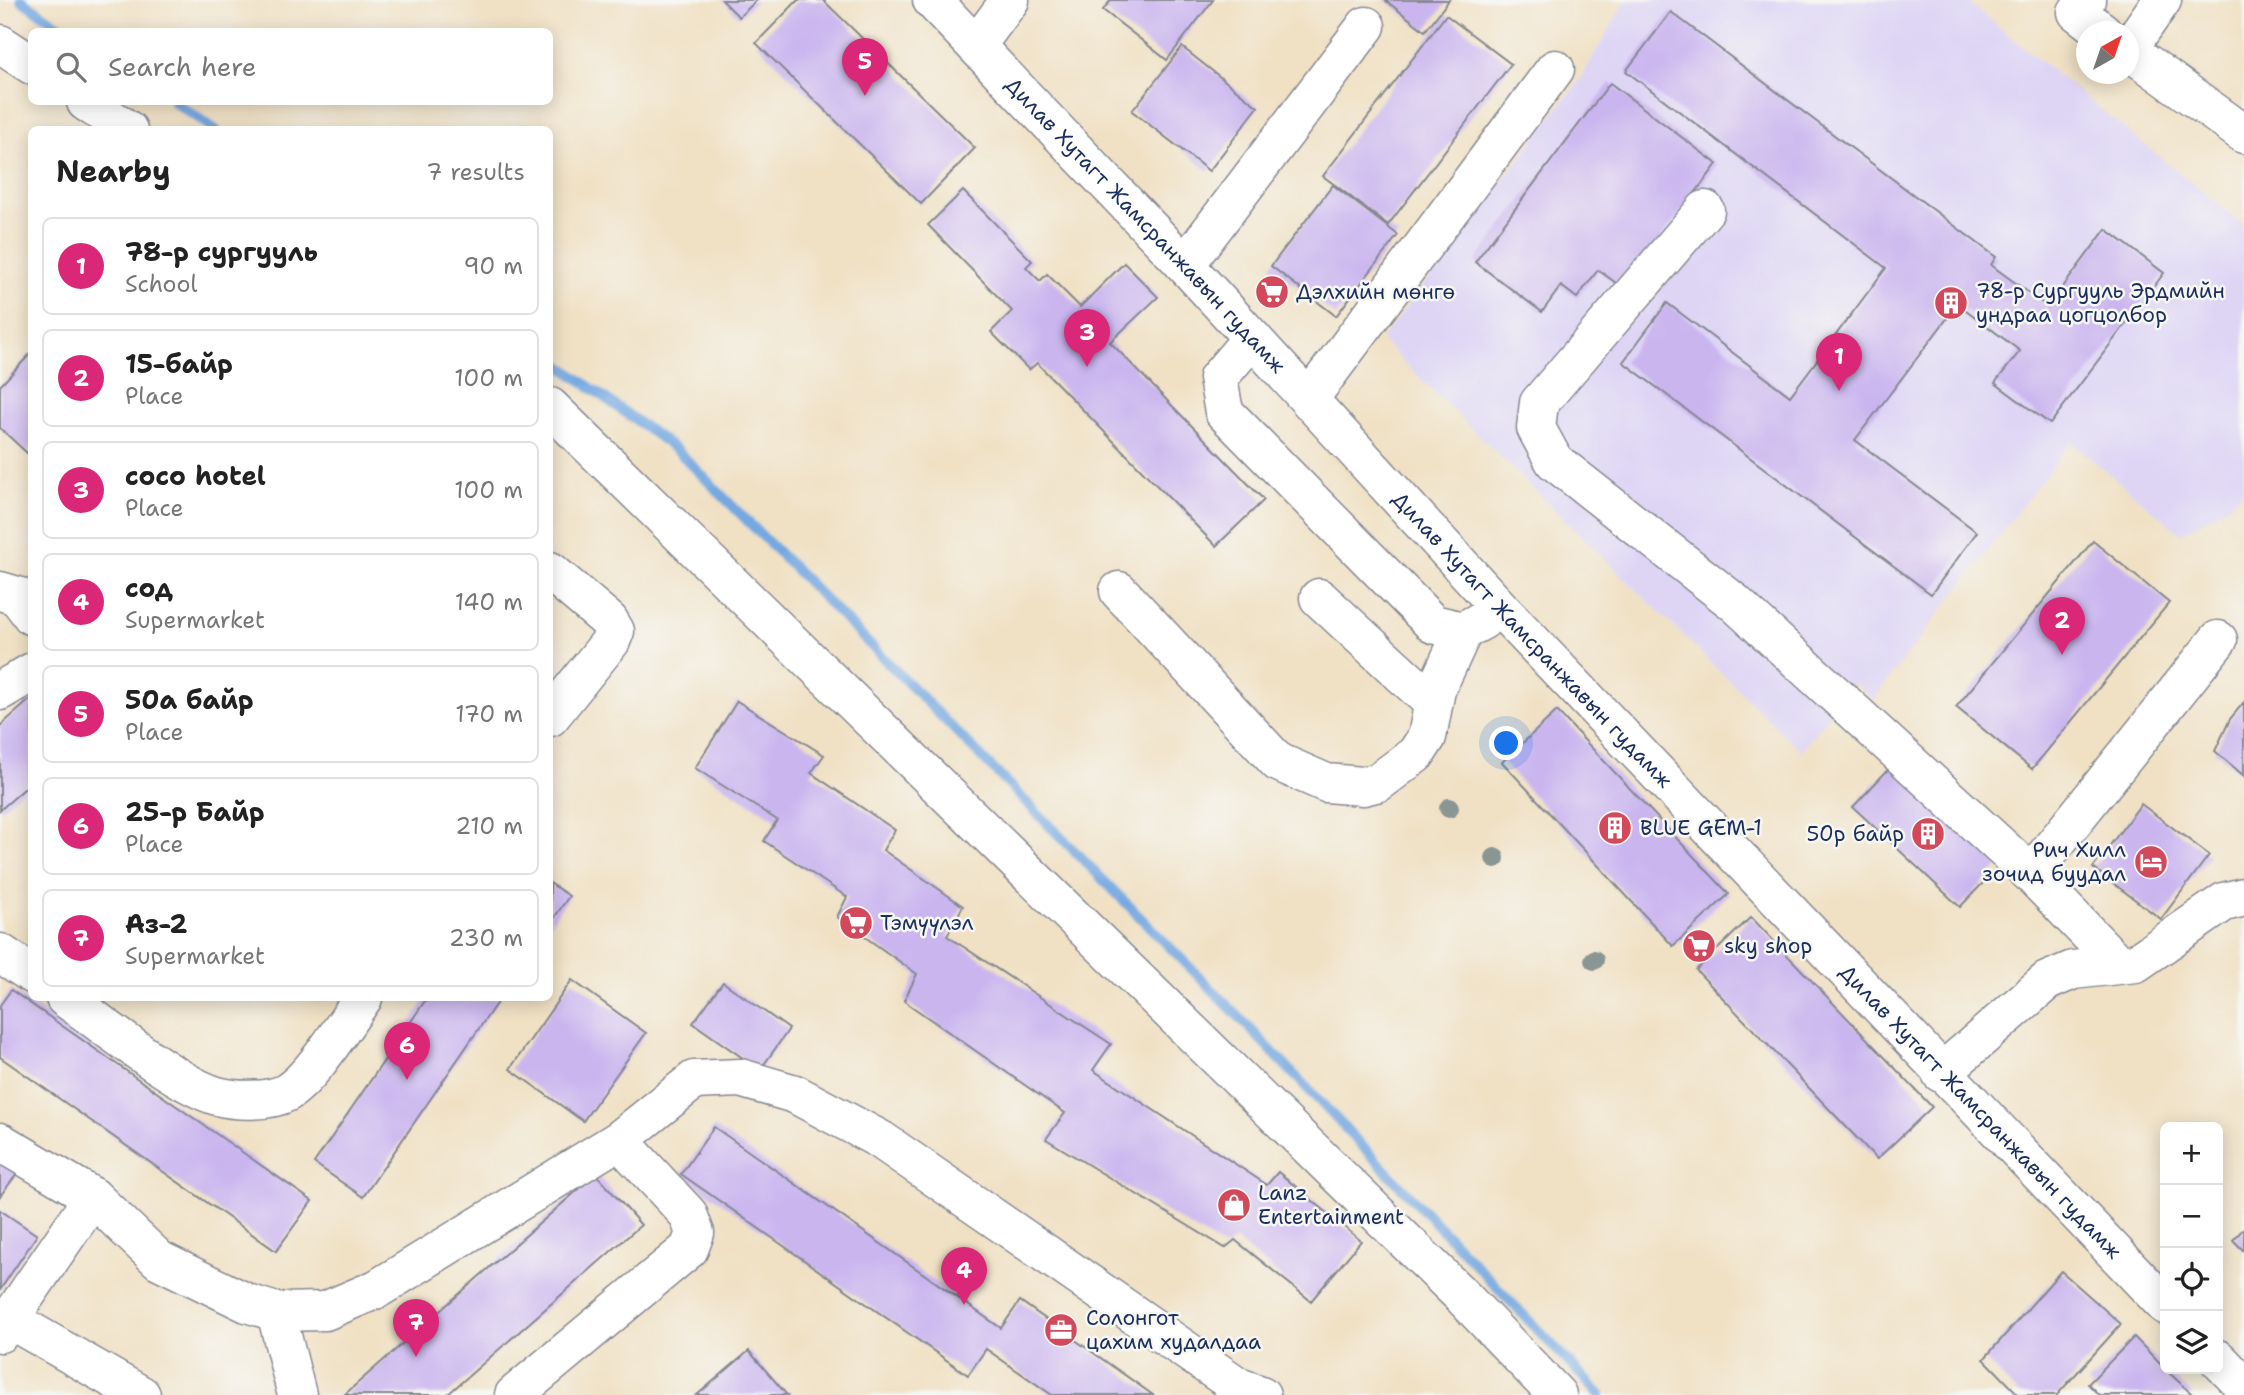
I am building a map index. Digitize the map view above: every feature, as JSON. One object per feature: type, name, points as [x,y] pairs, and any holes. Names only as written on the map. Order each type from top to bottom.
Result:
[{"type":"street","name":"Дилав Хутагт Жамсранжавын гудамж","points":[[932,0],[1185,265],[1501,609],[2160,1300]]},
{"type":"street","points":[[976,46],[1010,0]]},
{"type":"street","points":[[2139,34],[2162,0]]},
{"type":"street","points":[[1185,265],[1366,26]]},
{"type":"street","points":[[0,44],[28,62]]},
{"type":"street","points":[[2139,56],[2244,134]]},
{"type":"street","points":[[1309,399],[1555,69]]},
{"type":"street","points":[[90,105],[122,126]]},
{"type":"street","points":[[1705,210],[1539,403],[1536,428],[1554,461],[1735,603],[2031,874],[2116,963]]},
{"type":"street","points":[[1252,338],[1218,378],[1224,412],[1433,624],[1463,631]]},
{"type":"street","points":[[553,410],[1453,1287],[1557,1395]]},
{"type":"street","points":[[553,574],[609,621],[615,631],[611,640],[553,713]]},
{"type":"street","points":[[0,591],[17,596],[28,611]]},
{"type":"street","points":[[1119,591],[1278,762],[1326,783],[1363,786],[1379,782],[1416,754],[1427,737],[1432,702],[1463,631],[1501,609]]},
{"type":"street","points":[[1319,598],[1432,702]]},
{"type":"street","points":[[2031,874],[2218,640]]},
{"type":"street","points":[[0,691],[28,674]]},
{"type":"street","points":[[1941,1073],[2047,981],[2073,970],[2136,962],[2146,958],[2224,902],[2244,897]]},
{"type":"street","points":[[0,953],[28,971]]},
{"type":"street","points":[[69,1001],[183,1080],[217,1096],[251,1100],[285,1093],[314,1066],[361,1001]]},
{"type":"street","points":[[0,1142],[93,1197],[159,1260],[247,1303],[276,1312],[325,1311],[377,1289],[619,1140],[694,1080],[740,1078],[795,1094],[881,1140],[1244,1392]]},
{"type":"street","points":[[514,1395],[689,1249],[695,1233],[688,1214],[619,1140]]},
{"type":"street","points":[[93,1197],[5,1326],[141,1395]]},
{"type":"street","points":[[276,1312],[297,1395]]},
{"type":"street","points":[[2223,1364],[2244,1386]]},
{"type":"shaded area","points":[[1626,0],[1965,0],[2244,225],[2244,490],[2235,501],[2181,534],[2071,442],[1873,700],[1854,683],[1801,751],[1381,340],[1581,78]]},
{"type":"building","points":[[722,0],[757,0],[739,17]]},
{"type":"building","points":[[798,0],[823,0],[975,148],[921,204],[756,43]]},
{"type":"building","points":[[1111,0],[1213,0],[1167,60],[1103,10]]},
{"type":"building","points":[[1385,0],[1449,0],[1425,31]]},
{"type":"building","name":"78-р Сургууль Эрдмийн ундраа цогцолбор","points":[[1671,12],[1996,257],[1991,265],[2048,307],[2106,229],[2164,273],[2050,424],[1995,383],[2020,351],[1958,304],[1855,440],[1977,532],[1931,594],[1623,362],[1667,303],[1790,396],[1886,268],[1626,71]]},
{"type":"building","points":[[1446,15],[1511,64],[1388,225],[1323,176]]},
{"type":"building","points":[[1182,47],[1258,107],[1209,171],[1132,111]]},
{"type":"building","points":[[1610,83],[1717,164],[1623,288],[1598,270],[1577,298],[1561,286],[1542,312],[1475,262]]},
{"type":"building","points":[[1333,185],[1398,235],[1336,316],[1271,266]]},
{"type":"building","points":[[963,191],[1032,261],[1026,267],[1040,281],[1047,274],[1080,307],[1124,263],[1158,297],[1110,342],[1264,500],[1216,546],[1037,363],[1029,370],[991,332],[1012,311],[928,225]]},
{"type":"building","points":[[28,356],[27,453],[0,428],[0,386]]},
{"type":"building","points":[[2093,541],[2169,603],[2032,769],[1956,707]]},
{"type":"building","points":[[737,701],[824,755],[811,773],[895,830],[883,850],[963,906],[947,936],[1111,1044],[1093,1070],[1267,1185],[1278,1172],[1361,1241],[1311,1301],[1235,1240],[1225,1248],[1046,1139],[1065,1113],[904,1001],[917,974],[837,917],[847,897],[764,841],[777,820],[695,768]]},
{"type":"building","points":[[28,702],[28,786],[0,810],[0,726]]},
{"type":"building","points":[[2244,702],[2244,776],[2215,751],[2230,719]]},
{"type":"building","name":"BLUE GEM-1","points":[[1557,711],[1729,894],[1673,946],[1502,762]]},
{"type":"building","name":"50р байр","points":[[1897,760],[2004,861],[1960,907],[1853,807]]},
{"type":"building","name":"Рич Хилл зочид буудал","points":[[2141,804],[2209,855],[2161,919],[2093,868]]},
{"type":"building","points":[[553,885],[569,896],[553,920]]},
{"type":"building","points":[[1751,917],[1932,1107],[1877,1159],[1696,970]]},
{"type":"building","points":[[572,980],[646,1033],[583,1121],[510,1069]]},
{"type":"building","points":[[723,982],[789,1029],[760,1070],[693,1023]]},
{"type":"building","points":[[11,990],[312,1201],[276,1251],[0,1057],[0,1005]]},
{"type":"building","points":[[425,1001],[498,1001],[363,1197],[314,1163]]},
{"type":"building","points":[[714,1127],[1001,1328],[1020,1301],[1153,1395],[1052,1395],[986,1349],[968,1375],[681,1174]]},
{"type":"building","points":[[0,1148],[23,1166],[0,1196]]},
{"type":"building","points":[[596,1174],[641,1225],[447,1395],[344,1395]]},
{"type":"building","points":[[0,1210],[37,1235],[0,1290]]},
{"type":"building","points":[[2244,1228],[2244,1251],[2233,1240]]},
{"type":"building","points":[[2061,1271],[2121,1324],[2057,1395],[2019,1395],[1984,1359]]},
{"type":"building","points":[[2134,1337],[2160,1364],[2160,1374],[2170,1374],[2193,1395],[2099,1395],[2088,1384]]},
{"type":"building","points":[[749,1351],[787,1395],[697,1395]]},
{"type":"waterway","points":[[21,0],[63,28]]},
{"type":"waterway","points":[[178,105],[210,126]]},
{"type":"waterway","points":[[553,360],[678,451],[1239,1017],[1600,1395]]},
{"type":"place","name":"50а байр","points":[[865,96]]},
{"type":"place","name":"Дэлхийн мөнгө","points":[[1272,292]]},
{"type":"place","name":"78-р Сургууль Эрдмийн ундраа цогцолбор","points":[[1951,303]]},
{"type":"place","name":"coco hotel","points":[[1087,367]]},
{"type":"place","name":"78-р сургууль","points":[[1839,391]]},
{"type":"place","name":"15-байр","points":[[2062,655]]},
{"type":"place","name":"BLUE GEM-1","points":[[1615,828]]},
{"type":"place","name":"50р байр","points":[[1928,834]]},
{"type":"place","name":"Рич Хилл зочид буудал","points":[[2151,862]]},
{"type":"place","name":"Тэмүүлэл","points":[[856,923]]},
{"type":"place","name":"sky shop","points":[[1699,946]]},
{"type":"place","name":"25-р Байр","points":[[407,1080]]},
{"type":"place","name":"Lanz Entertainment","points":[[1234,1205]]},
{"type":"place","name":"сод","points":[[964,1305]]},
{"type":"place","name":"Солонгот цахим худалдаа","points":[[1061,1330]]},
{"type":"place","name":"Аз-2","points":[[416,1357]]}]
